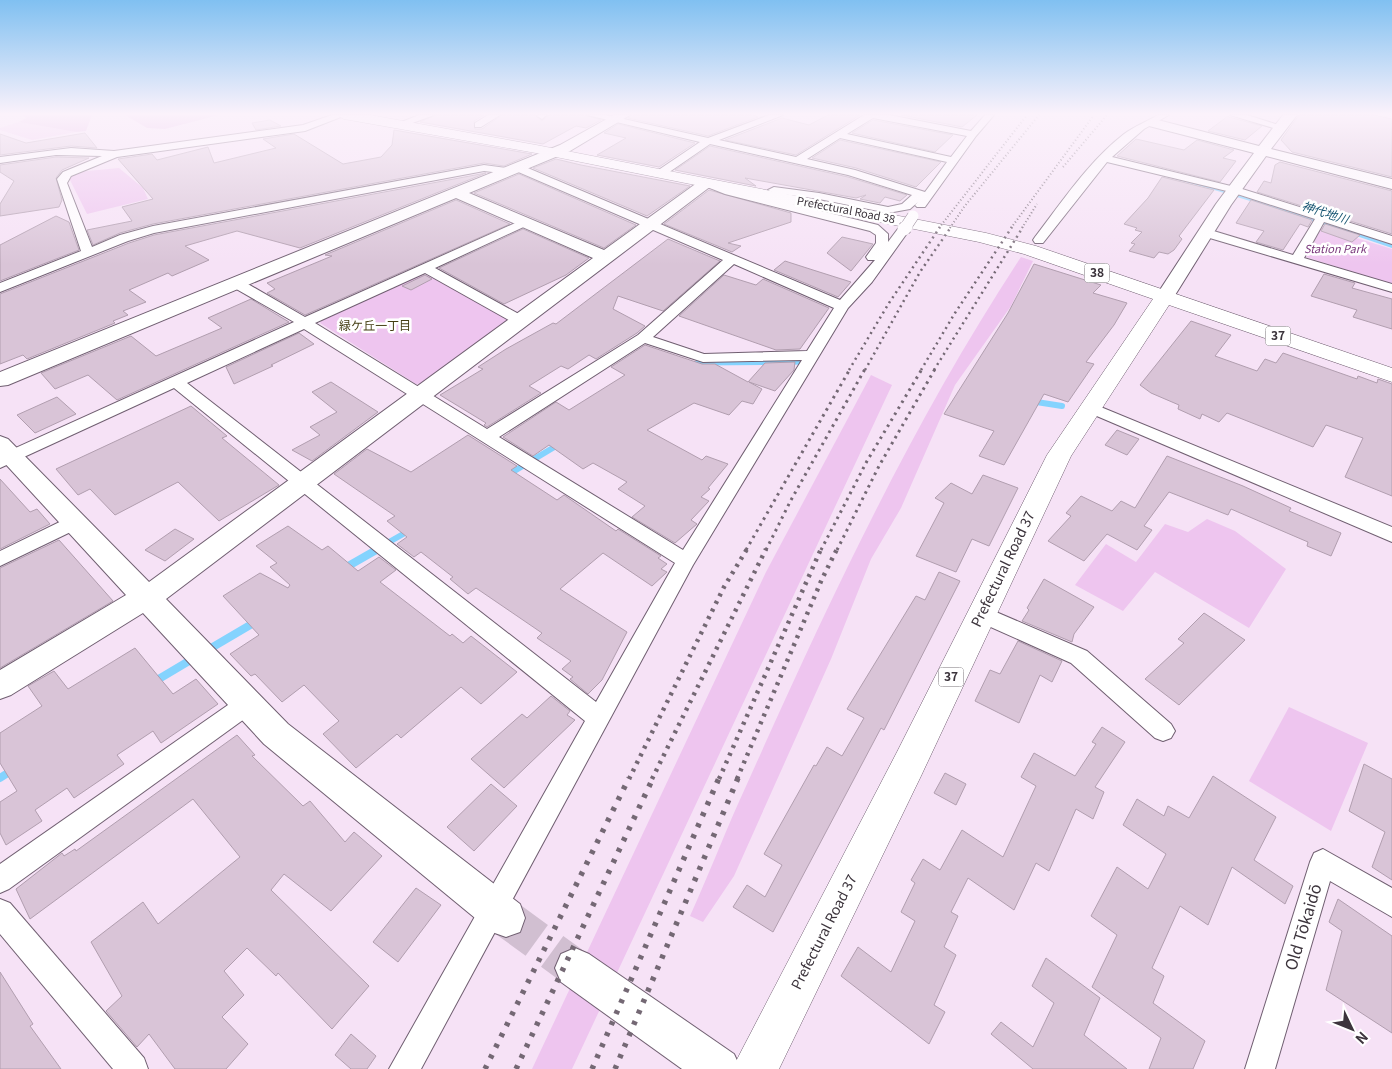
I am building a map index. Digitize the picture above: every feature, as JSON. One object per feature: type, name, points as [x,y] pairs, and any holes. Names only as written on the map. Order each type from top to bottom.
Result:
[{"type":"main road","name":"Prefectural Road 38","points":[[618,165],[980,236],[1030,250],[1165,296]]},
{"type":"main road","name":"37","points":[[1165,296],[1392,375]]},
{"type":"main road","name":"Prefectural Road 37","points":[[755,1069],[1060,455],[1165,296]]},
{"type":"street","points":[[87,165],[62,179],[88,252]]},
{"type":"street","points":[[0,380],[525,165]]},
{"type":"street","points":[[661,173],[673,165]]},
{"type":"street","points":[[820,165],[851,172],[924,195]]},
{"type":"street","points":[[404,1069],[499,913],[597,717],[686,561],[814,355],[842,306],[867,279],[913,216],[924,195],[951,165]]},
{"type":"street","points":[[1039,240],[1099,165]]},
{"type":"street","points":[[1133,165],[1235,190],[1320,221],[1388,239],[1392,224]]},
{"type":"street","points":[[1165,296],[1254,165]]},
{"type":"street","points":[[1315,165],[1392,184]]},
{"type":"street","points":[[0,288],[124,238],[163,228],[484,168],[515,169],[652,224],[842,306]]},
{"type":"street","points":[[0,686],[146,599],[422,396],[706,183],[738,184],[888,210],[906,207],[924,195]]},
{"type":"street","points":[[706,183],[729,192],[788,205],[874,228],[882,234],[882,243],[860,272],[867,279]]},
{"type":"street","points":[[456,193],[606,258]]},
{"type":"street","points":[[1297,259],[1320,221]]},
{"type":"street","points":[[499,913],[276,734],[74,522],[4,454],[176,382],[526,222]]},
{"type":"street","points":[[1207,233],[1392,288]]},
{"type":"street","points":[[487,436],[643,338],[732,260]]},
{"type":"street","points":[[425,268],[522,321]]},
{"type":"street","points":[[236,283],[305,323],[686,561]]},
{"type":"street","points":[[643,338],[703,358],[814,355]]},
{"type":"street","points":[[176,382],[597,717]]},
{"type":"street","points":[[1091,408],[1392,535]]},
{"type":"street","points":[[0,559],[74,522]]},
{"type":"street","points":[[982,614],[1079,657],[1163,731]]},
{"type":"street","points":[[0,880],[246,704]]},
{"type":"street","name":"Old Tōkaidō","points":[[1260,1069],[1323,862],[1392,904]]},
{"type":"street","points":[[0,914],[133,1069]]},
{"type":"street","points":[[575,968],[719,1069]]},
{"type":"green space","points":[[119,168],[143,188],[148,199],[87,214],[69,178],[77,172]]},
{"type":"green space","name":"Station Park","points":[[1321,227],[1392,249],[1392,284],[1306,257]]},
{"type":"green space","points":[[1021,257],[1033,261],[1011,306],[955,385],[901,508],[871,559],[831,659],[734,876],[703,922],[690,916],[778,716],[874,515],[944,384],[981,320]]},
{"type":"green space","points":[[418,275],[429,276],[507,319],[508,323],[426,383],[416,384],[320,323],[322,319]]},
{"type":"green space","points":[[871,375],[892,385],[572,1069],[532,1069],[766,572]]},
{"type":"green space","points":[[1207,519],[1235,531],[1286,569],[1249,628],[1155,572],[1123,611],[1075,585],[1106,544],[1136,562],[1165,524],[1188,532]]},
{"type":"green space","points":[[1289,707],[1368,743],[1331,831],[1249,781]]},
{"type":"water","points":[[1116,165],[1129,165],[1207,185],[1392,244],[1392,248],[1287,213],[1180,180]]},
{"type":"building","points":[[0,165],[74,165],[62,170],[56,178],[62,200],[59,207],[0,216],[0,204],[14,181],[0,172]]},
{"type":"building","points":[[123,165],[474,165],[153,224],[120,233],[93,245],[87,230],[132,221],[122,207],[153,199]]},
{"type":"building","points":[[541,165],[581,165],[690,186],[647,216],[533,168]]},
{"type":"building","points":[[682,165],[794,165],[848,177],[907,195],[900,201],[885,197],[880,203],[860,199],[866,195],[856,198],[745,178],[756,186],[675,170]]},
{"type":"building","points":[[842,165],[938,165],[916,187]]},
{"type":"building","points":[[1152,165],[1233,165],[1220,182]]},
{"type":"building","points":[[1275,165],[1291,165],[1392,191],[1392,234],[1257,192],[1264,181],[1271,183]]},
{"type":"building","points":[[1344,165],[1392,165],[1392,177]]},
{"type":"building","points":[[486,173],[300,248],[237,231],[185,246],[209,260],[172,276],[168,273],[129,290],[146,302],[123,311],[128,315],[113,321],[115,323],[27,359],[23,355],[0,364],[0,294],[129,243],[154,235]]},
{"type":"building","points":[[519,174],[636,225],[604,248],[474,193]]},
{"type":"building","points":[[1162,177],[1214,190],[1179,236],[1182,239],[1174,250],[1168,254],[1159,252],[1154,258],[1129,251],[1135,244],[1131,243],[1142,232],[1135,230],[1137,228],[1124,224],[1148,198]]},
{"type":"building","points":[[709,190],[791,213],[791,222],[728,243],[741,246],[732,252],[664,224]]},
{"type":"building","points":[[456,200],[510,224],[305,315],[267,293],[275,289],[267,283],[332,256],[325,255]]},
{"type":"building","points":[[1251,200],[1312,220],[1308,227],[1300,224],[1283,250],[1256,242],[1264,231],[1236,223]]},
{"type":"building","points":[[56,216],[69,222],[79,250],[0,281],[0,245]]},
{"type":"building","points":[[1325,224],[1360,235],[1352,242],[1321,231]]},
{"type":"building","points":[[523,229],[589,258],[566,275],[504,304],[439,268]]},
{"type":"building","points":[[842,237],[873,244],[851,271],[827,253]]},
{"type":"building","points":[[668,239],[720,261],[663,311],[618,296],[613,309],[645,326],[637,333],[596,359],[589,355],[568,369],[561,366],[529,386],[541,393],[487,427],[484,425],[486,423],[440,395],[483,369],[478,367],[506,349],[553,323],[556,324]]},
{"type":"building","points":[[785,261],[851,282],[838,297],[774,270]]},
{"type":"building","points":[[1034,264],[1101,285],[1093,293],[1127,303],[1114,325],[1086,362],[1094,364],[1068,402],[1044,394],[1004,465],[979,456],[994,431],[944,414],[1008,313]]},
{"type":"building","points":[[1324,274],[1355,283],[1352,288],[1392,299],[1392,329],[1353,317],[1357,310],[1311,296]]},
{"type":"building","points":[[425,275],[432,279],[411,290],[402,286]]},
{"type":"building","points":[[724,275],[756,285],[763,279],[829,308],[800,349],[776,350],[679,316]]},
{"type":"building","points":[[251,299],[289,322],[117,400],[88,375],[55,389],[41,373],[131,336],[156,356],[222,328],[208,318]]},
{"type":"building","points":[[1191,321],[1231,335],[1215,356],[1257,371],[1265,359],[1276,363],[1283,353],[1357,379],[1358,376],[1377,383],[1378,379],[1392,384],[1392,496],[1345,477],[1363,438],[1326,425],[1313,447],[1227,413],[1219,422],[1202,414],[1200,419],[1178,409],[1179,405],[1151,393],[1140,385]]},
{"type":"building","points":[[299,333],[314,344],[234,384],[226,367]]},
{"type":"building","points":[[645,345],[702,364],[715,364],[748,382],[765,363],[795,362],[794,370],[775,391],[749,382],[762,389],[753,404],[742,401],[729,415],[694,403],[647,430],[702,460],[706,456],[728,464],[708,488],[710,489],[701,497],[709,501],[691,520],[697,524],[675,543],[632,517],[645,506],[618,489],[627,482],[593,463],[583,469],[549,445],[533,456],[503,437],[556,402],[569,410],[625,375],[611,367]]},
{"type":"building","points":[[331,382],[378,412],[312,461],[292,450],[320,435],[310,427],[337,412],[312,392]]},
{"type":"building","points":[[57,397],[76,414],[35,433],[17,415]]},
{"type":"building","points":[[191,406],[227,436],[222,438],[279,485],[219,521],[178,482],[115,515],[90,489],[78,495],[56,469]]},
{"type":"building","points":[[1117,430],[1139,439],[1127,455],[1105,445]]},
{"type":"building","points":[[468,435],[517,466],[511,470],[557,500],[564,495],[616,531],[618,529],[661,556],[658,558],[667,564],[661,569],[667,572],[652,586],[603,553],[560,589],[627,632],[602,680],[588,694],[570,679],[573,677],[562,669],[571,661],[537,638],[542,633],[476,588],[468,594],[450,579],[453,577],[421,552],[414,557],[397,544],[407,537],[387,521],[395,516],[334,474],[367,449],[411,472]]},
{"type":"building","points":[[1167,456],[1243,486],[1291,508],[1289,511],[1341,533],[1331,556],[1307,546],[1308,542],[1231,509],[1228,515],[1169,492],[1144,526],[1152,530],[1137,550],[1107,534],[1084,561],[1048,541],[1071,516],[1066,513],[1081,496],[1112,511],[1121,501],[1135,508]]},
{"type":"building","points":[[983,475],[1018,488],[989,546],[972,539],[956,572],[916,556],[944,503],[935,498],[951,483],[972,494]]},
{"type":"building","points":[[0,479],[30,512],[37,509],[50,524],[0,549]]},
{"type":"building","points":[[288,526],[322,550],[328,546],[358,571],[379,557],[396,570],[380,582],[450,636],[452,634],[463,643],[471,636],[517,672],[481,704],[461,687],[401,738],[397,734],[356,768],[323,734],[339,721],[304,685],[282,702],[255,674],[251,676],[230,654],[259,635],[223,596],[260,573],[288,588],[290,585],[270,567],[277,563],[256,546]]},
{"type":"building","points":[[175,529],[194,539],[165,561],[145,550]]},
{"type":"building","points":[[59,540],[113,601],[0,668],[0,568]]},
{"type":"building","points":[[939,572],[960,581],[884,730],[881,728],[773,932],[733,907],[747,885],[765,897],[782,865],[764,854],[814,765],[816,766],[827,747],[842,756],[864,718],[847,709],[916,596],[925,600]]},
{"type":"building","points":[[1044,579],[1094,607],[1074,634],[1072,642],[1022,621],[1029,610],[1027,608]]},
{"type":"building","points":[[1204,613],[1245,640],[1179,705],[1145,679],[1184,643],[1178,639]]},
{"type":"building","points":[[1018,641],[1062,661],[1052,682],[1040,675],[1019,723],[975,701],[990,670],[1000,674]]},
{"type":"building","points":[[135,648],[173,694],[196,679],[218,704],[161,743],[153,731],[117,755],[124,764],[74,798],[67,788],[35,810],[42,821],[6,845],[0,833],[0,802],[17,791],[0,763],[0,733],[42,706],[28,686],[54,671],[68,689]]},
{"type":"building","points":[[551,696],[570,711],[567,715],[575,720],[504,788],[471,759],[522,714],[527,718]]},
{"type":"building","points":[[1102,727],[1125,742],[1095,787],[1104,792],[1093,819],[1076,809],[1049,871],[1036,863],[1014,910],[968,878],[951,912],[958,916],[944,947],[956,955],[934,1005],[945,1012],[929,1044],[841,976],[858,947],[891,972],[915,921],[901,912],[915,883],[911,880],[923,859],[940,870],[962,830],[1003,857],[1036,786],[1021,777],[1034,753],[1075,776],[1096,744],[1092,742]]},
{"type":"building","points":[[237,735],[255,755],[252,756],[303,806],[310,801],[345,842],[354,832],[382,856],[331,911],[284,874],[271,890],[369,986],[332,1029],[278,973],[276,976],[247,948],[224,971],[244,995],[222,1017],[248,1044],[226,1069],[175,1069],[149,1034],[137,1047],[106,1011],[122,996],[91,942],[143,902],[158,924],[240,857],[193,799],[30,919],[16,889],[62,853],[64,856],[75,849],[76,851]]},
{"type":"building","points":[[1364,764],[1392,779],[1392,880],[1372,867],[1385,832],[1349,811]]},
{"type":"building","points":[[945,773],[966,784],[956,805],[934,793]]},
{"type":"building","points":[[1213,776],[1276,817],[1254,860],[1293,886],[1285,904],[1232,867],[1208,925],[1180,906],[1152,968],[1164,976],[1153,1003],[1205,1041],[1193,1069],[1149,1069],[1161,1038],[1092,987],[1117,935],[1091,916],[1117,867],[1148,889],[1166,854],[1123,825],[1137,799],[1164,816],[1168,806],[1189,818]]},
{"type":"building","points":[[491,784],[517,806],[474,851],[447,827]]},
{"type":"building","points":[[416,888],[441,905],[398,962],[373,942]]},
{"type":"building","points":[[1338,899],[1392,936],[1392,1033],[1326,990],[1342,931],[1329,922]]},
{"type":"building","points":[[1046,958],[1100,998],[1084,1035],[1127,1069],[1033,1069],[991,1034],[1001,1022],[1033,1047],[1054,1003],[1032,986]]},
{"type":"building","points":[[0,972],[33,1024],[30,1026],[61,1069],[0,1069]]},
{"type":"building","points":[[351,1034],[376,1056],[367,1069],[351,1069],[335,1055]]},
{"type":"waterway","points":[[691,366],[697,363],[809,362]]},
{"type":"waterway","points":[[1030,401],[1062,406]]},
{"type":"waterway","points":[[506,476],[561,443]]},
{"type":"waterway","points":[[375,550],[412,529]]},
{"type":"waterway","points":[[343,569],[378,549]]},
{"type":"waterway","points":[[206,651],[257,621]]},
{"type":"waterway","points":[[152,683],[194,658]]},
{"type":"waterway","points":[[0,778],[14,769]]},
{"type":"tunnel","points":[[506,918],[575,968]]},
{"type":"railway","points":[[939,228],[988,165]]},
{"type":"railway","points":[[950,228],[964,207],[998,165]]},
{"type":"railway","points":[[1011,228],[1057,165]]},
{"type":"railway","points":[[1022,228],[1037,204]]},
{"type":"railway","points":[[849,370],[889,303],[940,227]]},
{"type":"railway","points":[[865,370],[920,272],[951,227]]},
{"type":"railway","points":[[921,370],[955,313],[1012,227]]},
{"type":"railway","points":[[934,370],[1023,227]]},
{"type":"railway","points":[[746,550],[850,369]]},
{"type":"railway","points":[[766,550],[791,500],[865,369]]},
{"type":"railway","points":[[821,550],[867,461],[922,369]]},
{"type":"railway","points":[[837,550],[879,466],[935,369]]},
{"type":"railway","points":[[629,779],[724,587],[747,549]]},
{"type":"railway","points":[[652,779],[766,549]]},
{"type":"railway","points":[[719,779],[821,549]]},
{"type":"railway","points":[[737,779],[822,579],[837,549]]},
{"type":"railway","points":[[485,1069],[629,778]]},
{"type":"railway","points":[[516,1069],[653,778]]},
{"type":"railway","points":[[592,1069],[719,778]]},
{"type":"railway","points":[[615,1069],[738,778]]},
{"type":"district","name":"緑ケ丘一丁目","points":[[375,326]]},
{"type":"water label","name":"神代地川","points":[[1325,213]]}]
